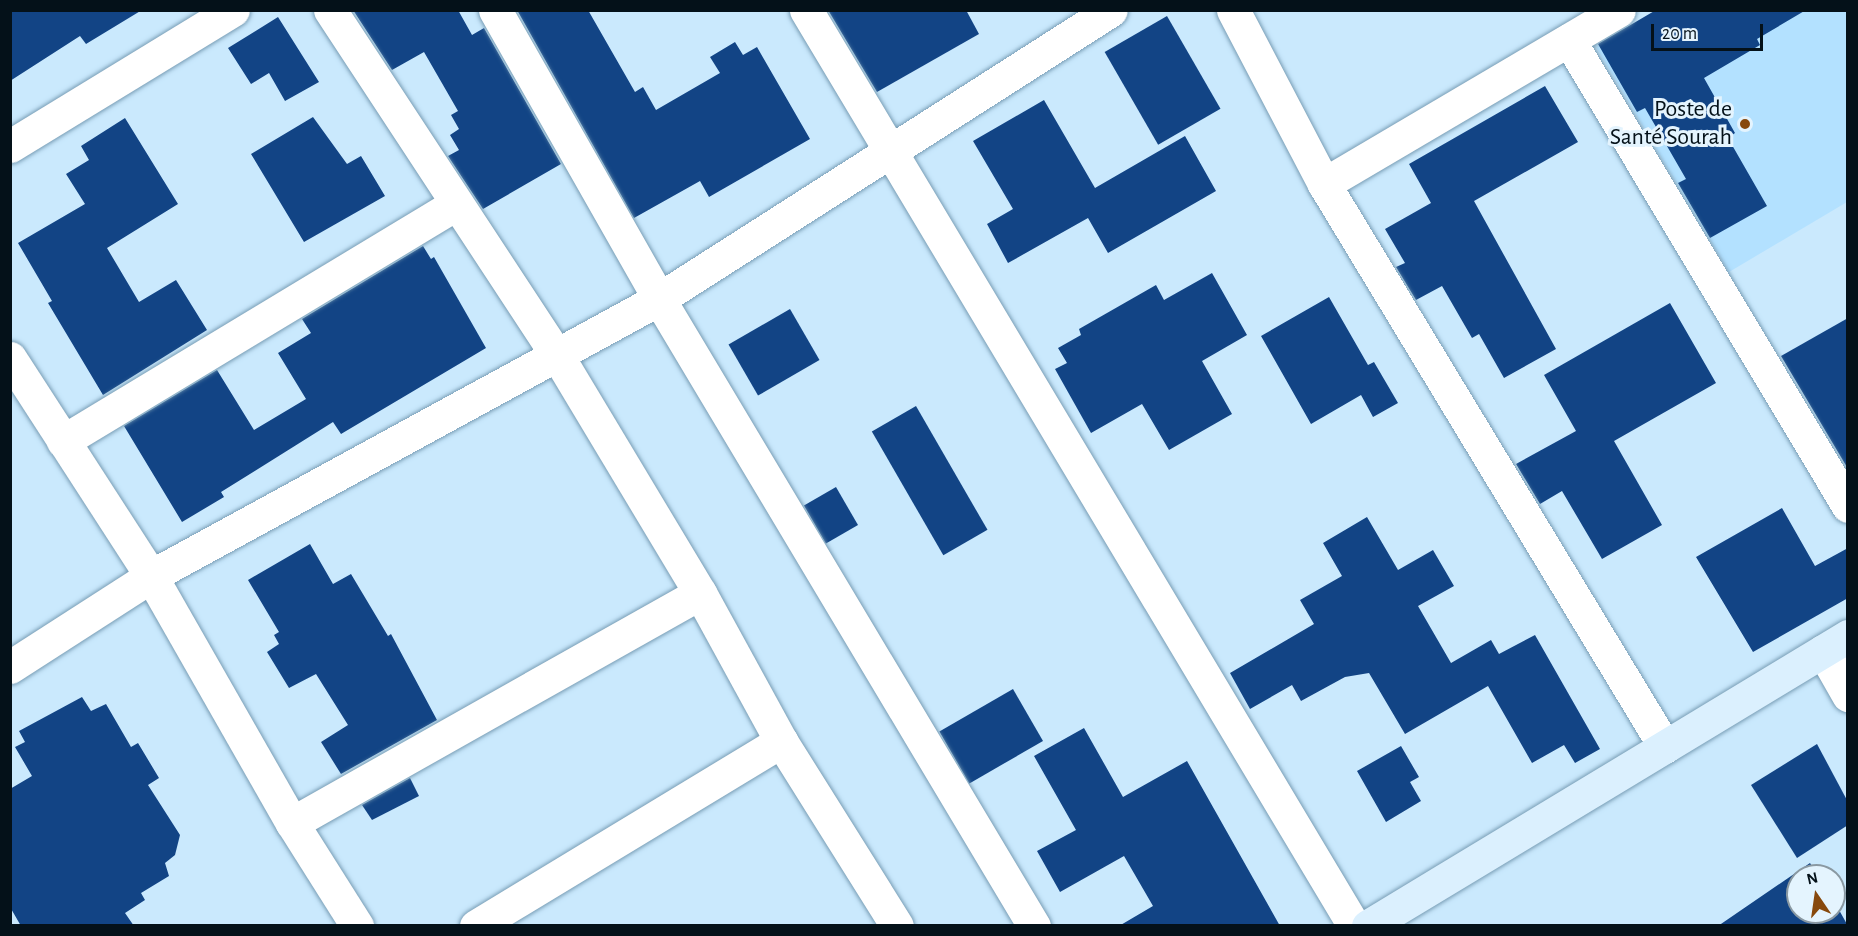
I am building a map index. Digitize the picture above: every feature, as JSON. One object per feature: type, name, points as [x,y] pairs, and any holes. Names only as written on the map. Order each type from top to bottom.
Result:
[{"type":"street","points":[[10,146],[233,10]]},
{"type":"street","points":[[330,10],[557,355],[700,593],[781,741],[897,926]]},
{"type":"street","points":[[495,10],[659,299],[1034,926]]},
{"type":"street","points":[[806,10],[1354,926]]},
{"type":"street","points":[[10,667],[152,576],[659,299],[890,148],[1111,10]]},
{"type":"street","points":[[1233,10],[1324,184],[1665,747]]},
{"type":"street","points":[[1324,184],[1612,12]]},
{"type":"street","points":[[1569,39],[1848,506]]},
{"type":"street","points":[[63,441],[456,204]]},
{"type":"street","points":[[10,358],[152,576],[292,823],[357,926]]},
{"type":"street","points":[[292,823],[700,593]]},
{"type":"street","points":[[1368,926],[1835,644],[1848,695]]},
{"type":"street","points":[[476,926],[781,741]]},
{"type":"shaded area","name":"Poste de Santé Sourah","points":[[1658,11],[1847,11],[1847,202],[1729,272],[1596,47]]},
{"type":"building","points":[[10,10],[142,10],[86,44],[80,36],[10,81]]},
{"type":"building","points":[[353,10],[458,10],[472,35],[484,28],[561,164],[483,209],[448,156],[459,150],[450,135],[459,129],[451,115],[458,111],[424,52],[392,70]]},
{"type":"building","points":[[517,10],[588,10],[635,92],[643,87],[656,110],[720,73],[710,57],[735,42],[743,55],[757,47],[810,139],[709,197],[700,181],[634,218]]},
{"type":"building","points":[[828,10],[966,10],[979,34],[877,92]]},
{"type":"building","points":[[1656,10],[1806,10],[1757,39],[1760,45],[1704,78],[1735,133],[1728,138],[1767,206],[1710,238],[1678,183],[1686,179],[1645,108],[1637,112],[1598,44]]},
{"type":"building","points":[[1167,16],[1220,109],[1158,145],[1105,52]]},
{"type":"building","points":[[278,17],[319,82],[285,101],[269,73],[251,84],[228,48]]},
{"type":"building","points":[[1545,86],[1578,142],[1474,201],[1556,349],[1504,378],[1479,334],[1472,338],[1442,286],[1416,300],[1396,267],[1405,263],[1385,229],[1431,203],[1409,164]]},
{"type":"building","points":[[1044,100],[1095,188],[1185,136],[1216,191],[1108,253],[1088,218],[1008,263],[987,224],[1013,209],[973,141]]},
{"type":"building","points":[[313,117],[347,164],[361,156],[385,196],[304,242],[251,154]]},
{"type":"building","points":[[125,118],[178,204],[107,248],[139,302],[176,280],[207,330],[103,395],[48,303],[52,301],[18,243],[85,204],[66,174],[89,160],[81,146]]},
{"type":"building","points":[[423,246],[431,259],[434,257],[486,348],[341,434],[333,422],[221,492],[224,497],[182,522],[124,426],[217,370],[254,430],[306,399],[278,353],[311,333],[302,319]]},
{"type":"building","points":[[1212,273],[1247,335],[1202,361],[1232,414],[1169,450],[1142,404],[1091,433],[1055,369],[1067,363],[1058,348],[1081,335],[1079,329],[1156,285],[1164,300]]},
{"type":"building","points":[[1329,297],[1368,365],[1374,362],[1398,403],[1373,417],[1361,395],[1311,424],[1261,336]]},
{"type":"building","points":[[1670,303],[1716,383],[1614,441],[1662,525],[1602,559],[1562,491],[1540,504],[1516,464],[1576,431],[1544,375]]},
{"type":"building","points":[[790,309],[820,360],[758,396],[729,344]]},
{"type":"building","points":[[1848,318],[1848,469],[1781,356]]},
{"type":"building","points":[[916,406],[988,530],[943,555],[872,432]]},
{"type":"building","points":[[836,487],[858,525],[826,544],[804,506]]},
{"type":"building","points":[[1782,508],[1815,566],[1848,548],[1848,598],[1753,652],[1696,557]]},
{"type":"building","points":[[1367,517],[1398,570],[1433,550],[1454,586],[1418,606],[1451,663],[1491,640],[1499,654],[1535,635],[1600,749],[1575,763],[1564,745],[1532,763],[1488,686],[1405,734],[1369,673],[1345,677],[1301,701],[1292,685],[1250,709],[1230,673],[1314,624],[1300,600],[1342,576],[1323,543]]},
{"type":"building","points":[[310,544],[333,584],[351,574],[388,636],[391,634],[437,720],[341,774],[321,742],[348,725],[316,674],[289,688],[267,652],[279,644],[274,635],[279,632],[248,580]]},
{"type":"building","points":[[1013,689],[1043,741],[969,783],[939,732]]},
{"type":"building","points":[[82,697],[91,711],[106,704],[131,747],[138,743],[159,778],[148,785],[180,835],[175,855],[165,863],[169,876],[141,893],[145,900],[125,913],[134,926],[21,926],[10,907],[10,789],[32,776],[15,747],[25,742],[19,731]]},
{"type":"building","points":[[1084,728],[1123,797],[1187,761],[1280,926],[1119,926],[1153,906],[1124,856],[1060,892],[1037,851],[1076,830],[1034,756]]},
{"type":"building","points":[[1817,744],[1848,802],[1848,825],[1797,858],[1751,785]]},
{"type":"building","points":[[1401,746],[1419,777],[1410,782],[1421,801],[1386,822],[1357,771]]},
{"type":"building","points":[[410,778],[419,796],[372,820],[362,805]]},
{"type":"building","points":[[1786,879],[1786,924],[1846,922],[1848,926],[1718,926]]},
{"type":"place","name":"Poste de Santé Sourah","points":[[1745,124]]}]
